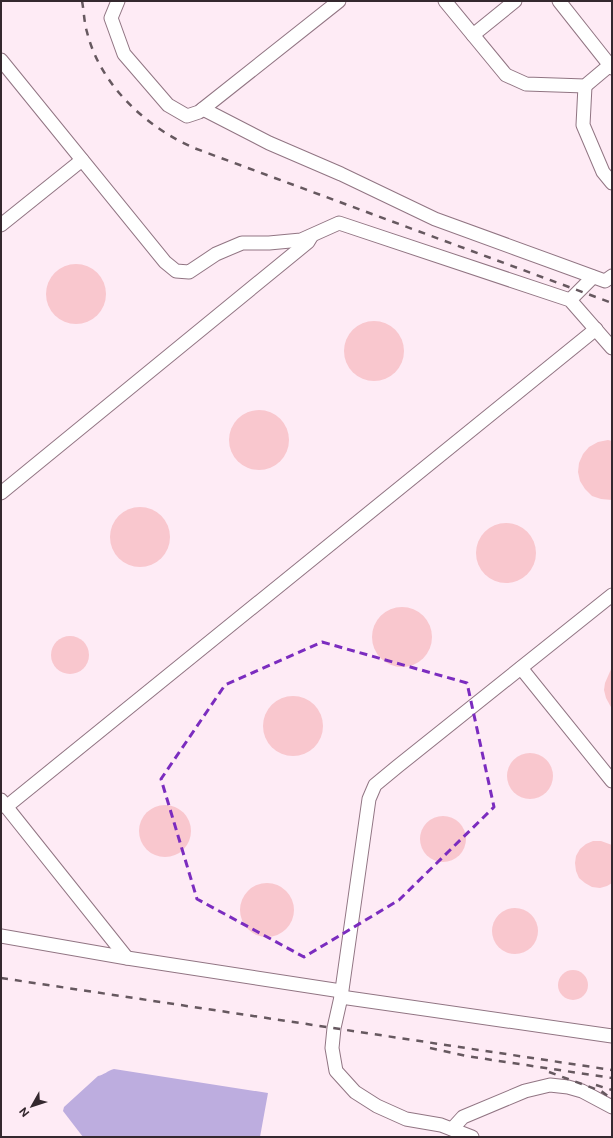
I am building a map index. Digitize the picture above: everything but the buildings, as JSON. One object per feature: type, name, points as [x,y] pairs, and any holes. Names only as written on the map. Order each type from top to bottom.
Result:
[{"type":"lane","points":[[118,1],[111,18],[124,54],[168,105],[187,116],[203,109],[339,1]]},
{"type":"lane","points":[[445,1],[506,75],[526,84],[585,86],[611,67],[559,1]]},
{"type":"lane","points":[[473,35],[515,1]]},
{"type":"lane","points":[[1,60],[165,262],[176,271],[189,272],[216,254],[242,244],[301,240],[339,223],[570,300],[612,348]]},
{"type":"lane","points":[[585,86],[583,124],[603,172],[612,183]]},
{"type":"lane","points":[[203,109],[269,143],[341,174],[435,220],[605,281],[612,276]]},
{"type":"lane","points":[[1,225],[82,160]]},
{"type":"lane","points":[[1,493],[308,242],[311,236]]},
{"type":"lane","points":[[570,300],[593,277]]},
{"type":"lane","points":[[127,958],[4,804],[596,329]]},
{"type":"lane","points":[[472,1137],[441,1125],[406,1119],[377,1106],[355,1092],[336,1071],[332,1048],[334,1028],[341,994],[369,799],[375,785],[612,595]]},
{"type":"lane","points":[[521,668],[612,781]]},
{"type":"lane","points":[[1,936],[341,994],[612,1036]]},
{"type":"lane","points":[[452,1130],[463,1117],[525,1091],[550,1085],[568,1087],[582,1091],[612,1107]]},
{"type":"highlighted area","points":[[322,642],[467,683],[494,807],[399,900],[304,957],[197,899],[161,779],[225,685]]},
{"type":"shaded area","points":[[114,1069],[268,1093],[260,1137],[83,1137],[63,1111],[64,1107],[98,1076]]},
{"type":"railway","points":[[82,1],[86,28],[93,51],[102,70],[127,102],[142,116],[176,139],[194,148],[612,303]]},
{"type":"railway","points":[[1,978],[612,1070]]},
{"type":"railway","points":[[430,1048],[466,1056],[612,1078]]},
{"type":"railway","points":[[549,1072],[601,1091],[612,1099]]},
{"type":"railway","points":[[596,1085],[612,1090]]}]
